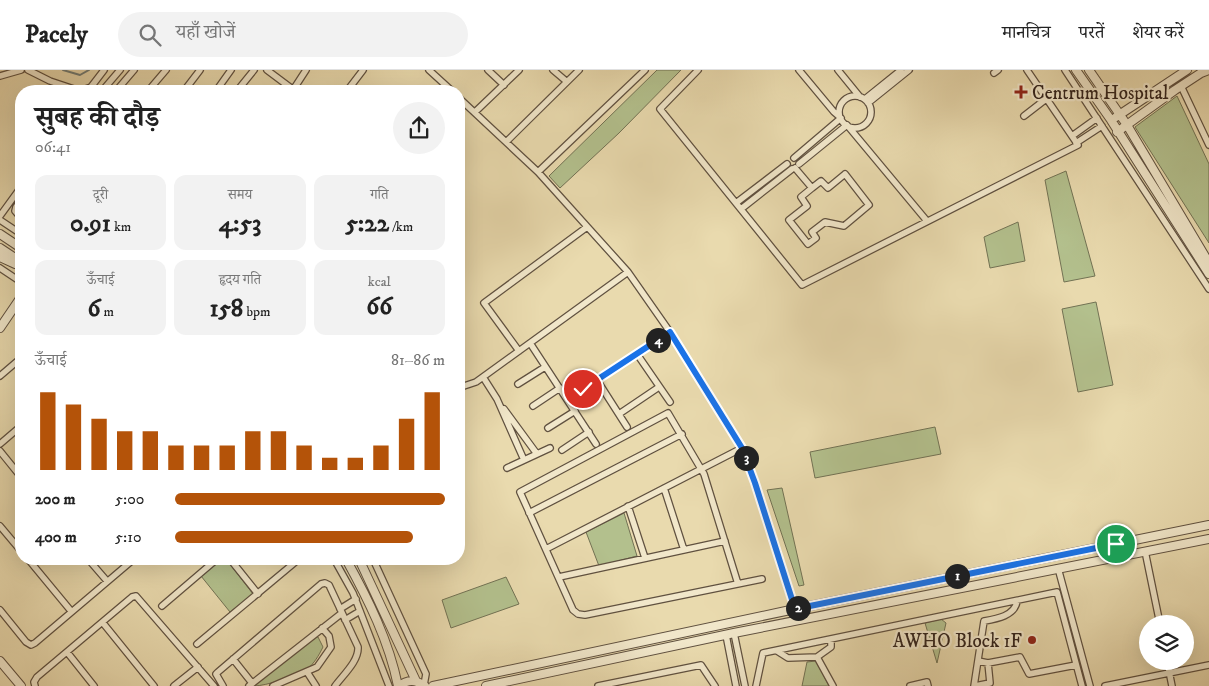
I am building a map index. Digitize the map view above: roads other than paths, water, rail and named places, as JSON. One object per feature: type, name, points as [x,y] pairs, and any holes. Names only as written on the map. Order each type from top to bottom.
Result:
[{"type":"street","points":[[0,76],[21,70]]},
{"type":"street","points":[[28,70],[62,85]]},
{"type":"street","points":[[93,85],[104,70]]},
{"type":"street","points":[[107,85],[120,70]]},
{"type":"street","points":[[122,85],[134,70]]},
{"type":"street","points":[[153,85],[166,70]]},
{"type":"street","points":[[189,85],[200,70]]},
{"type":"street","points":[[220,85],[231,70]]},
{"type":"street","points":[[242,85],[254,70]]},
{"type":"street","points":[[267,70],[287,85]]},
{"type":"street","points":[[297,85],[306,70]]},
{"type":"street","points":[[352,85],[363,70]]},
{"type":"street","points":[[429,70],[445,85]]},
{"type":"street","points":[[488,70],[504,85]]},
{"type":"street","points":[[475,112],[519,70]]},
{"type":"street","points":[[553,70],[566,81]]},
{"type":"street","points":[[506,142],[579,70]]},
{"type":"street","points":[[538,172],[645,70]]},
{"type":"street","points":[[698,70],[660,109],[802,285],[1078,145],[1076,143],[1102,126]]},
{"type":"street","points":[[799,70],[834,112],[847,124],[927,221]]},
{"type":"street","points":[[838,70],[864,100],[871,114],[866,123],[857,127],[847,124]]},
{"type":"street","points":[[864,100],[901,70]]},
{"type":"street","points":[[841,118],[840,108],[849,97],[864,100],[910,70]]},
{"type":"street","points":[[1027,70],[1076,143]]},
{"type":"street","points":[[1065,70],[1209,289]]},
{"type":"street","points":[[1076,70],[1209,274]]},
{"type":"street","points":[[1089,70],[1127,125],[1209,263]]},
{"type":"street","points":[[1110,120],[1187,70]]},
{"type":"street","points":[[1117,132],[1181,86],[1209,70]]},
{"type":"street","points":[[1181,86],[1209,146]]},
{"type":"street","points":[[1024,116],[1046,99]]},
{"type":"street","points":[[465,103],[538,172],[628,272],[670,332],[742,448],[755,483],[798,620]]},
{"type":"street","points":[[812,188],[789,159],[794,158],[841,118]]},
{"type":"street","points":[[1072,136],[1097,118]]},
{"type":"street","points":[[741,210],[847,124]]},
{"type":"street","points":[[736,203],[793,166],[798,160],[794,158]]},
{"type":"street","points":[[845,174],[869,205],[844,226],[825,222],[812,232],[816,238],[808,244],[789,220],[807,206],[801,197],[812,188],[821,181],[828,188],[845,174]]},
{"type":"street","points":[[0,216],[15,195]]},
{"type":"street","points":[[0,220],[15,230]]},
{"type":"street","points":[[518,351],[484,303],[587,227]]},
{"type":"street","points":[[0,234],[15,244]]},
{"type":"street","points":[[0,248],[15,259]]},
{"type":"street","points":[[0,257],[15,264]]},
{"type":"street","points":[[0,268],[15,278]]},
{"type":"street","points":[[465,386],[484,377],[628,272]]},
{"type":"street","points":[[0,328],[15,306]]},
{"type":"street","points":[[583,389],[670,332]]},
{"type":"street","points":[[530,343],[596,444]]},
{"type":"street","points":[[638,354],[670,402]]},
{"type":"street","points":[[0,376],[15,363]]},
{"type":"street","points":[[518,384],[545,367]]},
{"type":"street","points":[[484,377],[497,399],[537,454]]},
{"type":"street","points":[[597,380],[627,427]]},
{"type":"street","points":[[619,414],[659,387]]},
{"type":"street","points":[[533,406],[560,388]]},
{"type":"street","points":[[497,399],[524,460]]},
{"type":"street","points":[[548,428],[575,411]]},
{"type":"street","points":[[738,584],[701,469],[671,415],[666,414],[521,491],[521,495],[573,610],[578,614],[585,615],[738,584],[762,579]]},
{"type":"street","points":[[0,444],[15,431]]},
{"type":"street","points":[[562,450],[589,432]]},
{"type":"street","points":[[529,513],[682,434]]},
{"type":"street","points":[[507,468],[550,448]]},
{"type":"street","points":[[546,549],[742,448]]},
{"type":"street","points":[[0,451],[15,470]]},
{"type":"street","points":[[664,488],[684,550]]},
{"type":"street","points":[[628,506],[645,558]]},
{"type":"street","points":[[0,526],[15,544]]},
{"type":"street","points":[[433,686],[795,609],[1209,526]]},
{"type":"street","points":[[486,686],[798,620],[1209,539]]},
{"type":"street","points":[[559,577],[725,541]]},
{"type":"street","points":[[1145,551],[1158,615]]},
{"type":"street","points":[[33,565],[71,611]]},
{"type":"street","points":[[93,565],[107,581]]},
{"type":"street","points":[[0,610],[26,642],[31,645],[127,565]]},
{"type":"street","points":[[162,606],[210,565]]},
{"type":"street","points":[[235,565],[258,594]]},
{"type":"street","points":[[198,644],[292,565]]},
{"type":"street","points":[[337,565],[356,599],[389,686]]},
{"type":"street","points":[[349,565],[367,597],[381,631],[399,686],[410,681],[416,681],[425,686],[426,674],[377,565]]},
{"type":"street","points":[[362,565],[416,681]]},
{"type":"street","points":[[1058,568],[1090,686]]},
{"type":"street","points":[[223,686],[216,674],[321,584],[325,583],[329,585],[358,647],[358,653],[334,686]]},
{"type":"street","points":[[756,686],[763,653],[1057,592],[1082,686]]},
{"type":"street","points":[[35,686],[34,680],[37,677],[132,597],[138,597],[214,686]]},
{"type":"street","points":[[233,659],[250,685],[356,599]]},
{"type":"street","points":[[988,663],[990,683],[974,686],[984,621],[999,619],[1010,612],[1017,601]]},
{"type":"street","points":[[345,620],[360,611]]},
{"type":"street","points":[[103,623],[154,686]]},
{"type":"street","points":[[273,686],[317,667],[331,647],[329,636],[322,628]]},
{"type":"street","points":[[730,634],[736,686]]},
{"type":"street","points":[[730,634],[744,686]]},
{"type":"street","points":[[777,650],[788,658],[817,657],[831,647],[831,639]]},
{"type":"street","points":[[67,652],[94,686]]},
{"type":"street","points":[[817,657],[833,686]]},
{"type":"street","points":[[978,661],[988,663],[1020,657],[1030,674],[1076,666]]},
{"type":"street","points":[[0,661],[20,686]]},
{"type":"street","points":[[1105,686],[1209,664]]},
{"type":"street","points":[[598,686],[701,665],[715,686]]},
{"type":"street","points":[[174,686],[198,667]]},
{"type":"street","points":[[1168,670],[1172,686]]},
{"type":"street","points":[[307,672],[316,686]]},
{"type":"street","points":[[910,686],[927,682],[928,686]]},
{"type":"waterway","points":[[63,70],[80,75],[89,70]]},
{"type":"place","name":"Centrum Hospital","points":[[1021,92]]},
{"type":"place","name":"AWHO Block 1F","points":[[1032,640]]}]
